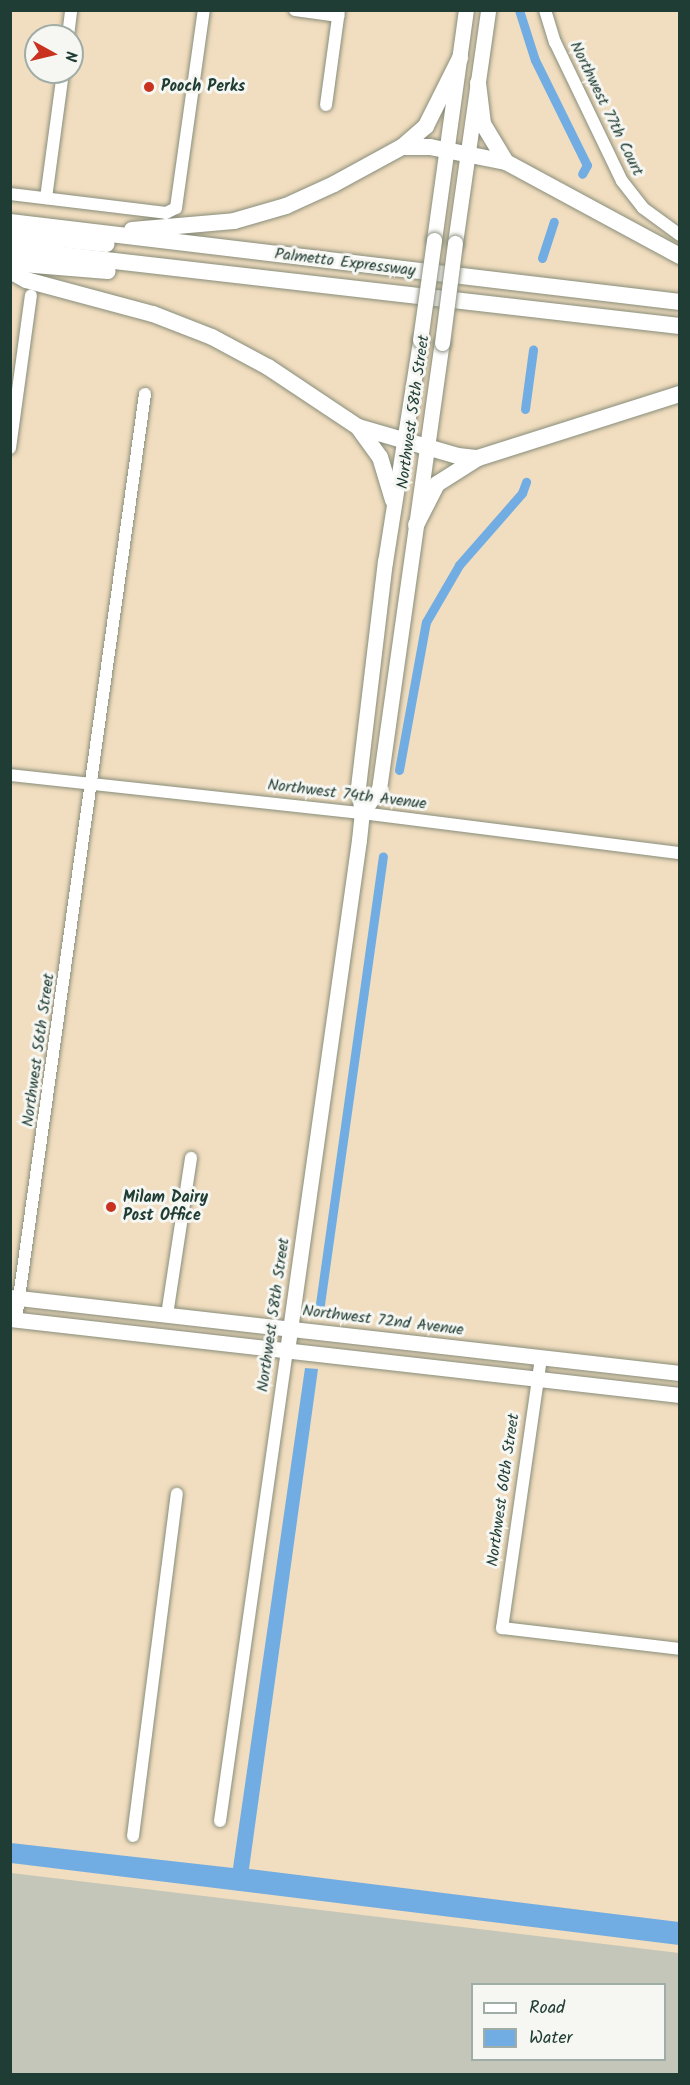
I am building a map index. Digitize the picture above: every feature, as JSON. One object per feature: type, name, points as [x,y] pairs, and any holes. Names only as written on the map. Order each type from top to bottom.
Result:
[{"type":"highway","points":[[111,233],[225,223],[266,213],[312,195],[402,147],[430,121],[460,58]]},
{"type":"highway","points":[[478,82],[483,124],[506,162],[680,256]]},
{"type":"highway","points":[[402,147],[468,153],[496,163],[506,162]]},
{"type":"highway","name":"Palmetto Expressway","points":[[10,222],[680,302]]},
{"type":"highway","points":[[10,234],[680,310]]},
{"type":"highway","points":[[10,249],[680,326]]},
{"type":"highway","name":"Palmetto Expressway","points":[[10,263],[175,277],[680,334]]},
{"type":"highway","points":[[10,271],[26,280],[153,314],[212,337],[268,366],[358,427],[381,457],[393,500]]},
{"type":"highway","points":[[416,525],[437,484],[478,458],[680,394]]},
{"type":"highway","points":[[358,427],[427,444],[449,454],[478,458]]},
{"type":"main road","name":"Northwest 58th Street","points":[[287,1351],[362,813],[358,787],[393,500],[420,340],[466,10]]},
{"type":"main road","name":"Northwest 58th Street","points":[[362,813],[379,789],[488,10]]},
{"type":"main road","name":"Northwest 72nd Avenue","points":[[15,1297],[680,1373]]},
{"type":"main road","points":[[13,1319],[680,1395]]},
{"type":"street","points":[[10,194],[166,213],[176,208],[204,10]]},
{"type":"street","points":[[295,10],[339,13],[326,105]]},
{"type":"street","name":"Northwest 77th Court","points":[[545,10],[555,42],[622,181],[643,208],[680,235]]},
{"type":"street","points":[[46,198],[61,84]]},
{"type":"street","points":[[10,448],[31,295]]},
{"type":"street","name":"Northwest 56th Street","points":[[13,1319],[93,784],[145,394]]},
{"type":"street","name":"Northwest 74th Avenue","points":[[10,775],[362,813],[680,853]]},
{"type":"street","points":[[167,1315],[191,1158]]},
{"type":"street","name":"Northwest 58th Street","points":[[220,1821],[287,1351]]},
{"type":"street","name":"Northwest 60th Street","points":[[541,1358],[502,1628],[680,1649]]},
{"type":"street","points":[[133,1836],[177,1494]]},
{"type":"shaded area","points":[[11,1873],[679,1953],[679,2074],[11,2074]]},
{"type":"water","points":[[305,1368],[318,1369],[249,1869],[679,1922],[679,1945],[11,1863],[11,1843],[233,1868]]},
{"type":"waterway","points":[[519,10],[535,60],[587,165],[582,174]]},
{"type":"waterway","points":[[542,258],[554,222]]},
{"type":"waterway","points":[[525,409],[533,350]]},
{"type":"waterway","points":[[399,770],[426,622],[459,565],[522,493],[526,482]]},
{"type":"waterway","points":[[320,1304],[383,856]]},
{"type":"place","name":"Pooch Perks","points":[[149,87]]},
{"type":"place","name":"Milam Dairy Post Office","points":[[111,1207]]}]
